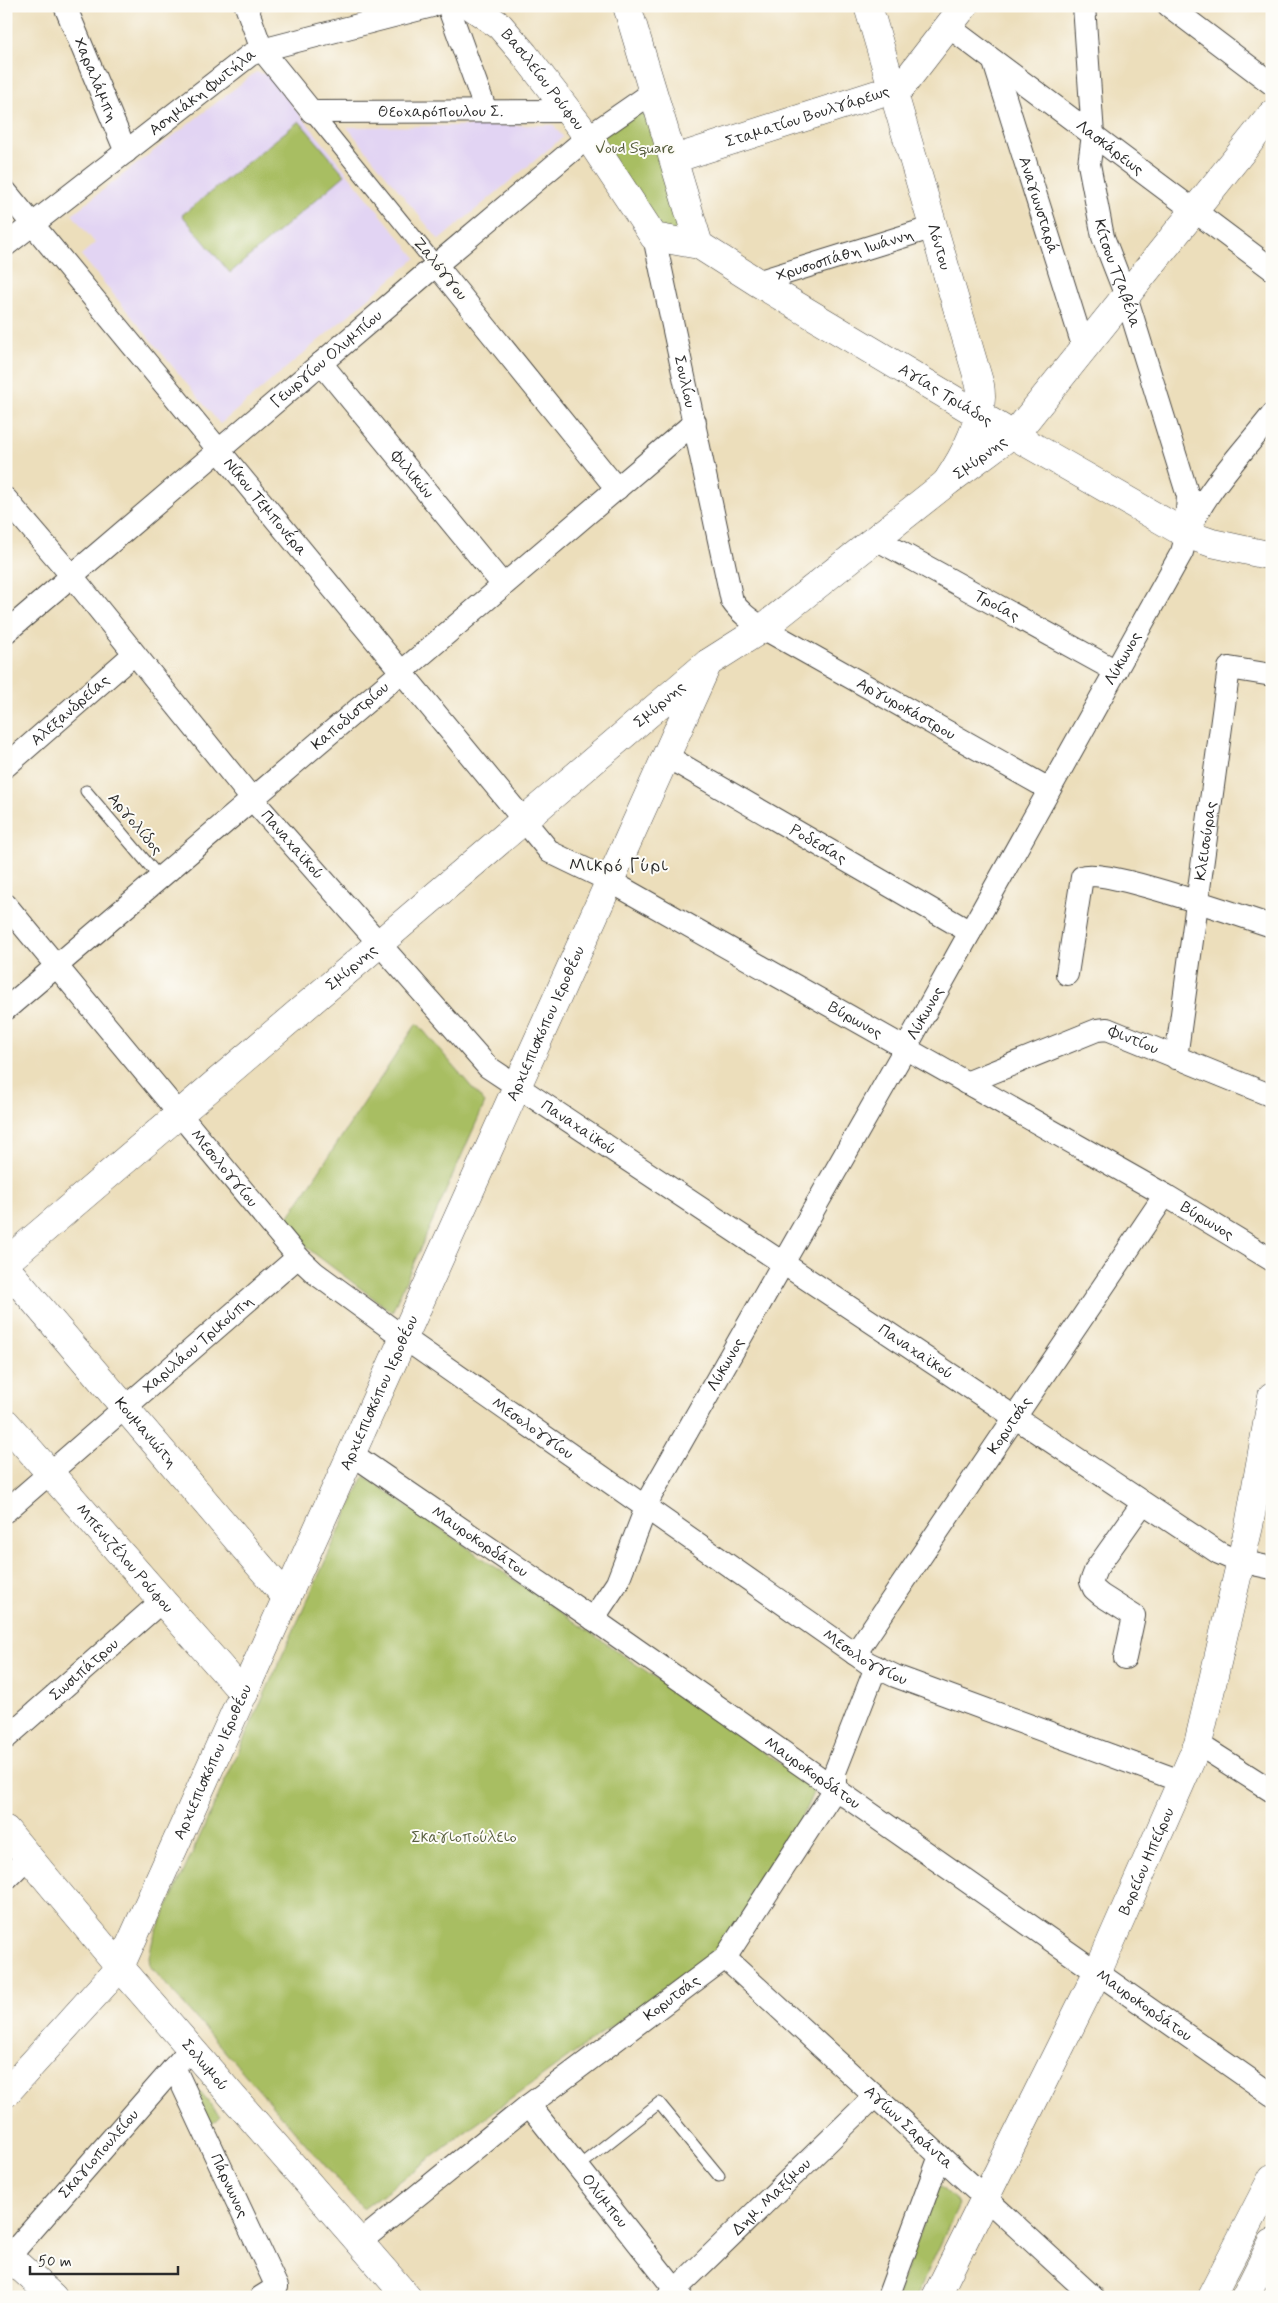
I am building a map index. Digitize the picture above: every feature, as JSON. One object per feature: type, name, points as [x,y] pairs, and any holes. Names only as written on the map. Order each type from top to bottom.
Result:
[{"type":"street","name":"Χαραλάμπη","points":[[65,6],[126,152]]},
{"type":"street","name":"Ζαλόγγου","points":[[246,6],[262,50],[617,489]]},
{"type":"street","name":"Ασημάκη Φωτήλα","points":[[6,245],[250,55],[262,50],[432,6]]},
{"type":"street","points":[[448,6],[486,111]]},
{"type":"street","name":"Βασιλείου Ρούφου","points":[[472,6],[500,26],[588,137]]},
{"type":"street","points":[[627,6],[699,245]]},
{"type":"street","name":"Λόντου","points":[[868,6],[980,384],[982,398],[979,414],[965,451],[946,483]]},
{"type":"street","name":"Κίτσου Τζαβέλα","points":[[1084,6],[1093,135],[1090,164],[1103,237],[1126,296],[1188,496],[1186,534]]},
{"type":"street","points":[[1169,6],[1272,84]]},
{"type":"street","name":"Σταματίου Βουλγάρεως","points":[[674,159],[893,90],[907,82],[956,17]]},
{"type":"street","name":"Λασκάρεως","points":[[956,17],[994,62],[1272,269]]},
{"type":"street","name":"Αναγωνσταρά","points":[[994,62],[1084,349]]},
{"type":"street","name":"Γεωργίου Ολυμπίου","points":[[6,632],[436,264],[588,137],[653,92]]},
{"type":"street","name":"Θεοχαρόπουλου Σ.","points":[[312,112],[568,110]]},
{"type":"street","name":"Σμύρνης","points":[[6,1262],[708,663],[763,628],[946,483],[1013,435],[1026,422],[1272,114]]},
{"type":"street","name":"Σουλίου","points":[[588,137],[654,237],[732,601],[743,615],[763,628]]},
{"type":"street","name":"Νίκου Τεμπονέρα","points":[[6,192],[523,820]]},
{"type":"street","name":"Χρυσοσπάθη Ιωάννη","points":[[757,282],[934,227]]},
{"type":"street","name":"Αγίας Τριάδος","points":[[654,237],[699,245],[757,282],[1013,435],[1186,534],[1212,543],[1272,556]]},
{"type":"street","name":"Φιλικών","points":[[321,363],[503,585]]},
{"type":"street","name":"Λύκωνος","points":[[594,1619],[617,1583],[645,1507],[905,1049],[1182,552],[1186,534],[1196,511],[1272,416]]},
{"type":"street","name":"Καποδιστρίου","points":[[6,1008],[695,422]]},
{"type":"street","name":"Παναχαϊκού","points":[[6,499],[72,576],[252,799],[478,1058],[488,1067],[1219,1553],[1241,1561],[1272,1568]]},
{"type":"street","name":"Τροίας","points":[[876,539],[1116,671]]},
{"type":"street","name":"Αργυροκάστρου","points":[[763,628],[1049,789]]},
{"type":"street","name":"Αλεξανδρείας","points":[[6,766],[134,654]]},
{"type":"street","name":"Αρχιεπισκόπου Ιεροθέου","points":[[6,2093],[120,1967],[708,663]]},
{"type":"street","name":"Κλεισούρας","points":[[1176,1058],[1229,668],[1272,675]]},
{"type":"street","name":"Ροδεσίας","points":[[666,756],[970,932]]},
{"type":"street","name":"Βύρωνος","points":[[523,820],[550,852],[610,881],[1165,1195],[1272,1260]]},
{"type":"street","points":[[1067,974],[1082,877],[1090,874],[1197,903],[1272,926]]},
{"type":"street","name":"Μεσολογγίου","points":[[6,905],[298,1257],[315,1273],[404,1338],[876,1668],[1183,1782]]},
{"type":"street","name":"Φιντίου","points":[[966,1083],[1097,1030],[1107,1030],[1272,1096]]},
{"type":"street","name":"Κορυτσάς","points":[[855,1654],[1165,1195]]},
{"type":"street","name":"Χαριλάου Τρικούπη","points":[[6,1511],[298,1257]]},
{"type":"street","name":"Κουμανιώτη","points":[[6,1268],[287,1598]]},
{"type":"street","name":"Βορείου Ηπείρου","points":[[936,2297],[1098,1971],[1183,1782],[1198,1744],[1241,1561],[1272,1396]]},
{"type":"street","name":"Μπενιζέλου Ρούφου","points":[[6,1423],[244,1694]]},
{"type":"street","name":"Μαυροκορδάτου","points":[[352,1454],[594,1619],[1098,1971],[1272,2095]]},
{"type":"street","points":[[1125,1658],[1134,1616],[1101,1595],[1094,1589],[1091,1582],[1096,1568],[1143,1503]]},
{"type":"street","name":"Σωσιπάτρου","points":[[6,1738],[162,1601]]},
{"type":"street","name":"Κορυτσάς","points":[[360,2242],[529,2105],[725,1958],[835,1789],[835,1772],[876,1668]]},
{"type":"street","points":[[1198,1744],[1272,1791]]},
{"type":"street","name":"Σολωμού","points":[[6,1830],[120,1967],[182,2058],[360,2242],[397,2293]]},
{"type":"street","points":[[6,1879],[28,1856]]},
{"type":"street","name":"Αγίων Σαράντα","points":[[725,1958],[1093,2297]]},
{"type":"street","name":"Σκαγιοπουλείου","points":[[7,2257],[182,2058]]},
{"type":"street","name":"Πάρνωνος","points":[[182,2058],[277,2287],[261,2297]]},
{"type":"street","name":"Δημ. Μαξίμου","points":[[674,2294],[875,2096]]},
{"type":"street","name":"Ολύμπου","points":[[529,2105],[674,2294]]},
{"type":"street","points":[[888,2297],[940,2156]]},
{"type":"street","points":[[1212,2297],[1272,2178]]},
{"type":"street","points":[[1245,2297],[1272,2244]]},
{"type":"street","points":[[7,2257],[53,2297]]},
{"type":"lane","name":"Αργολίδος","points":[[86,791],[160,878]]},
{"type":"lane","points":[[578,2167],[659,2103],[718,2176]]},
{"type":"shaded area","points":[[256,72],[268,75],[416,258],[220,424],[81,255],[95,243],[72,214]]},
{"type":"shaded area","points":[[553,125],[563,137],[439,240],[347,127]]},
{"type":"green space","name":"Voud Square","points":[[653,92],[699,245],[654,237],[588,137]]},
{"type":"green space","points":[[299,121],[345,175],[230,273],[182,215]]},
{"type":"green space","points":[[417,1023],[485,1103],[392,1312],[311,1251],[285,1222]]},
{"type":"green space","name":"Σκαγιοπούλειο","points":[[364,1476],[815,1788],[793,1839],[730,1937],[706,1958],[464,2133],[363,2209],[150,1966],[149,1957],[153,1939]]},
{"type":"green space","points":[[193,2084],[220,2116],[208,2128]]},
{"type":"green space","points":[[937,2184],[959,2204],[916,2297],[896,2297]]},
{"type":"district","name":"Μικρό Γύρι","points":[[619,866]]}]
